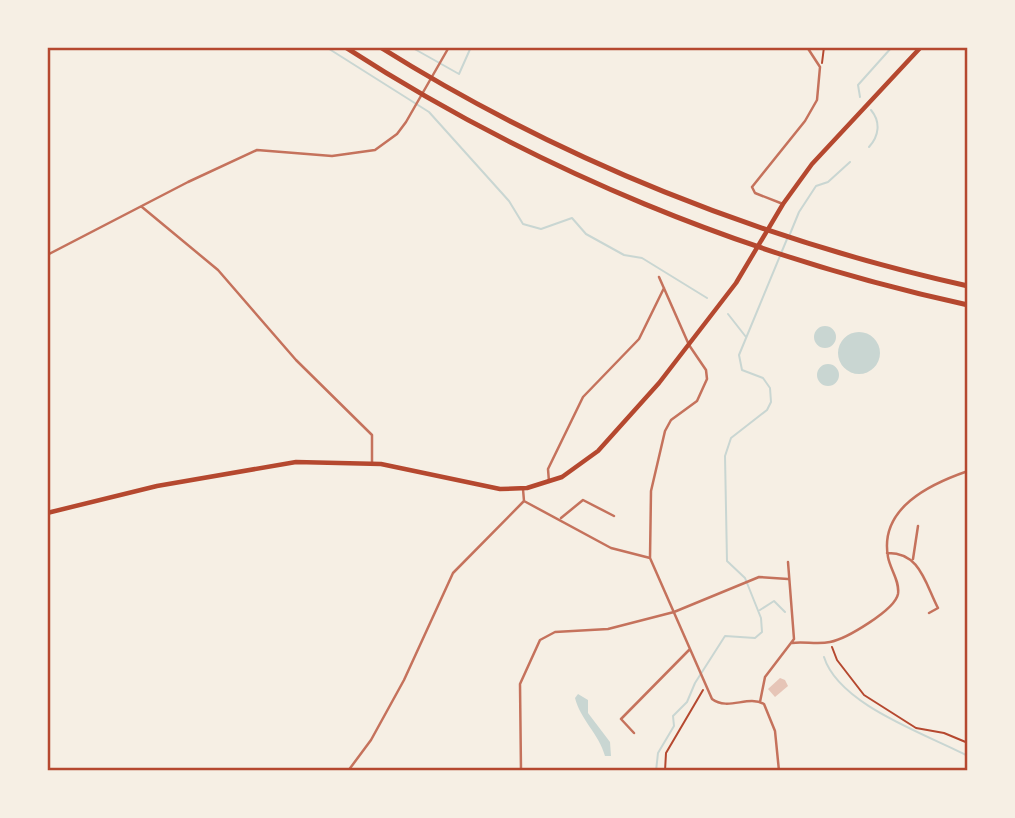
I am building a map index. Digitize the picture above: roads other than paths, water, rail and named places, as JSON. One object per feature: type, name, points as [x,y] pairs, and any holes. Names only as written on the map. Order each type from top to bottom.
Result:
[{"type":"highway","points":[[345,47],[432,101],[607,189],[734,239],[807,264],[968,305]]},
{"type":"highway","points":[[380,47],[483,107],[628,177],[743,222],[816,246],[968,286]]},
{"type":"main road","points":[[47,513],[157,486],[274,465],[320,460],[372,463],[483,487],[523,489],[549,482],[574,470],[605,444],[689,345],[736,283],[783,204],[830,142],[921,47]]},
{"type":"street","points":[[47,254],[257,150],[332,156],[359,155],[387,142],[406,122],[449,47]]},
{"type":"street","points":[[783,204],[755,193],[752,183],[779,155],[813,108],[819,92],[820,67],[807,47]]},
{"type":"street","points":[[141,207],[218,270],[296,360],[372,435],[372,463]]},
{"type":"street","points":[[659,277],[689,345],[706,370],[703,394],[671,421],[665,431],[650,491],[650,558],[712,699],[720,704],[760,702]]},
{"type":"street","points":[[549,482],[548,469],[583,397],[639,339],[664,287]]},
{"type":"street","points":[[792,643],[830,642],[892,606],[898,590],[887,553],[894,522],[909,500],[928,487],[968,471]]},
{"type":"street","points":[[348,771],[371,740],[404,680],[453,573],[524,501],[523,489]]},
{"type":"street","points":[[560,519],[583,500],[614,516]]},
{"type":"street","points":[[524,501],[611,548],[644,554],[650,558]]},
{"type":"street","points":[[913,559],[918,526]]},
{"type":"street","points":[[887,553],[903,554],[913,559],[939,608],[929,613]]},
{"type":"street","points":[[779,771],[772,720],[760,702],[765,677],[792,643],[788,562]]},
{"type":"street","points":[[521,771],[520,684],[540,640],[555,632],[608,629],[674,612],[765,577],[788,579]]},
{"type":"street","points":[[634,733],[621,719],[690,649]]},
{"type":"waterway","points":[[326,47],[429,112],[509,201],[523,224],[541,229],[572,218],[586,234],[624,255],[642,258],[707,298]]},
{"type":"waterway","points":[[411,47],[459,74],[471,47]]},
{"type":"waterway","points":[[860,97],[858,85],[892,47]]},
{"type":"waterway","points":[[869,147],[878,129],[871,110]]},
{"type":"waterway","points":[[790,234],[799,212],[816,186],[828,182],[850,162]]},
{"type":"waterway","points":[[656,771],[658,753],[674,726],[673,716],[687,702],[695,683],[725,636],[755,638],[762,632],[761,618],[745,578],[727,561],[725,456],[731,438],[767,410],[771,402],[770,388],[763,378],[742,370],[739,355],[787,239]]},
{"type":"waterway","points":[[728,314],[746,337]]},
{"type":"waterway","points":[[760,610],[774,601],[785,612]]},
{"type":"waterway","points":[[824,657],[833,674],[865,704],[968,756]]}]
